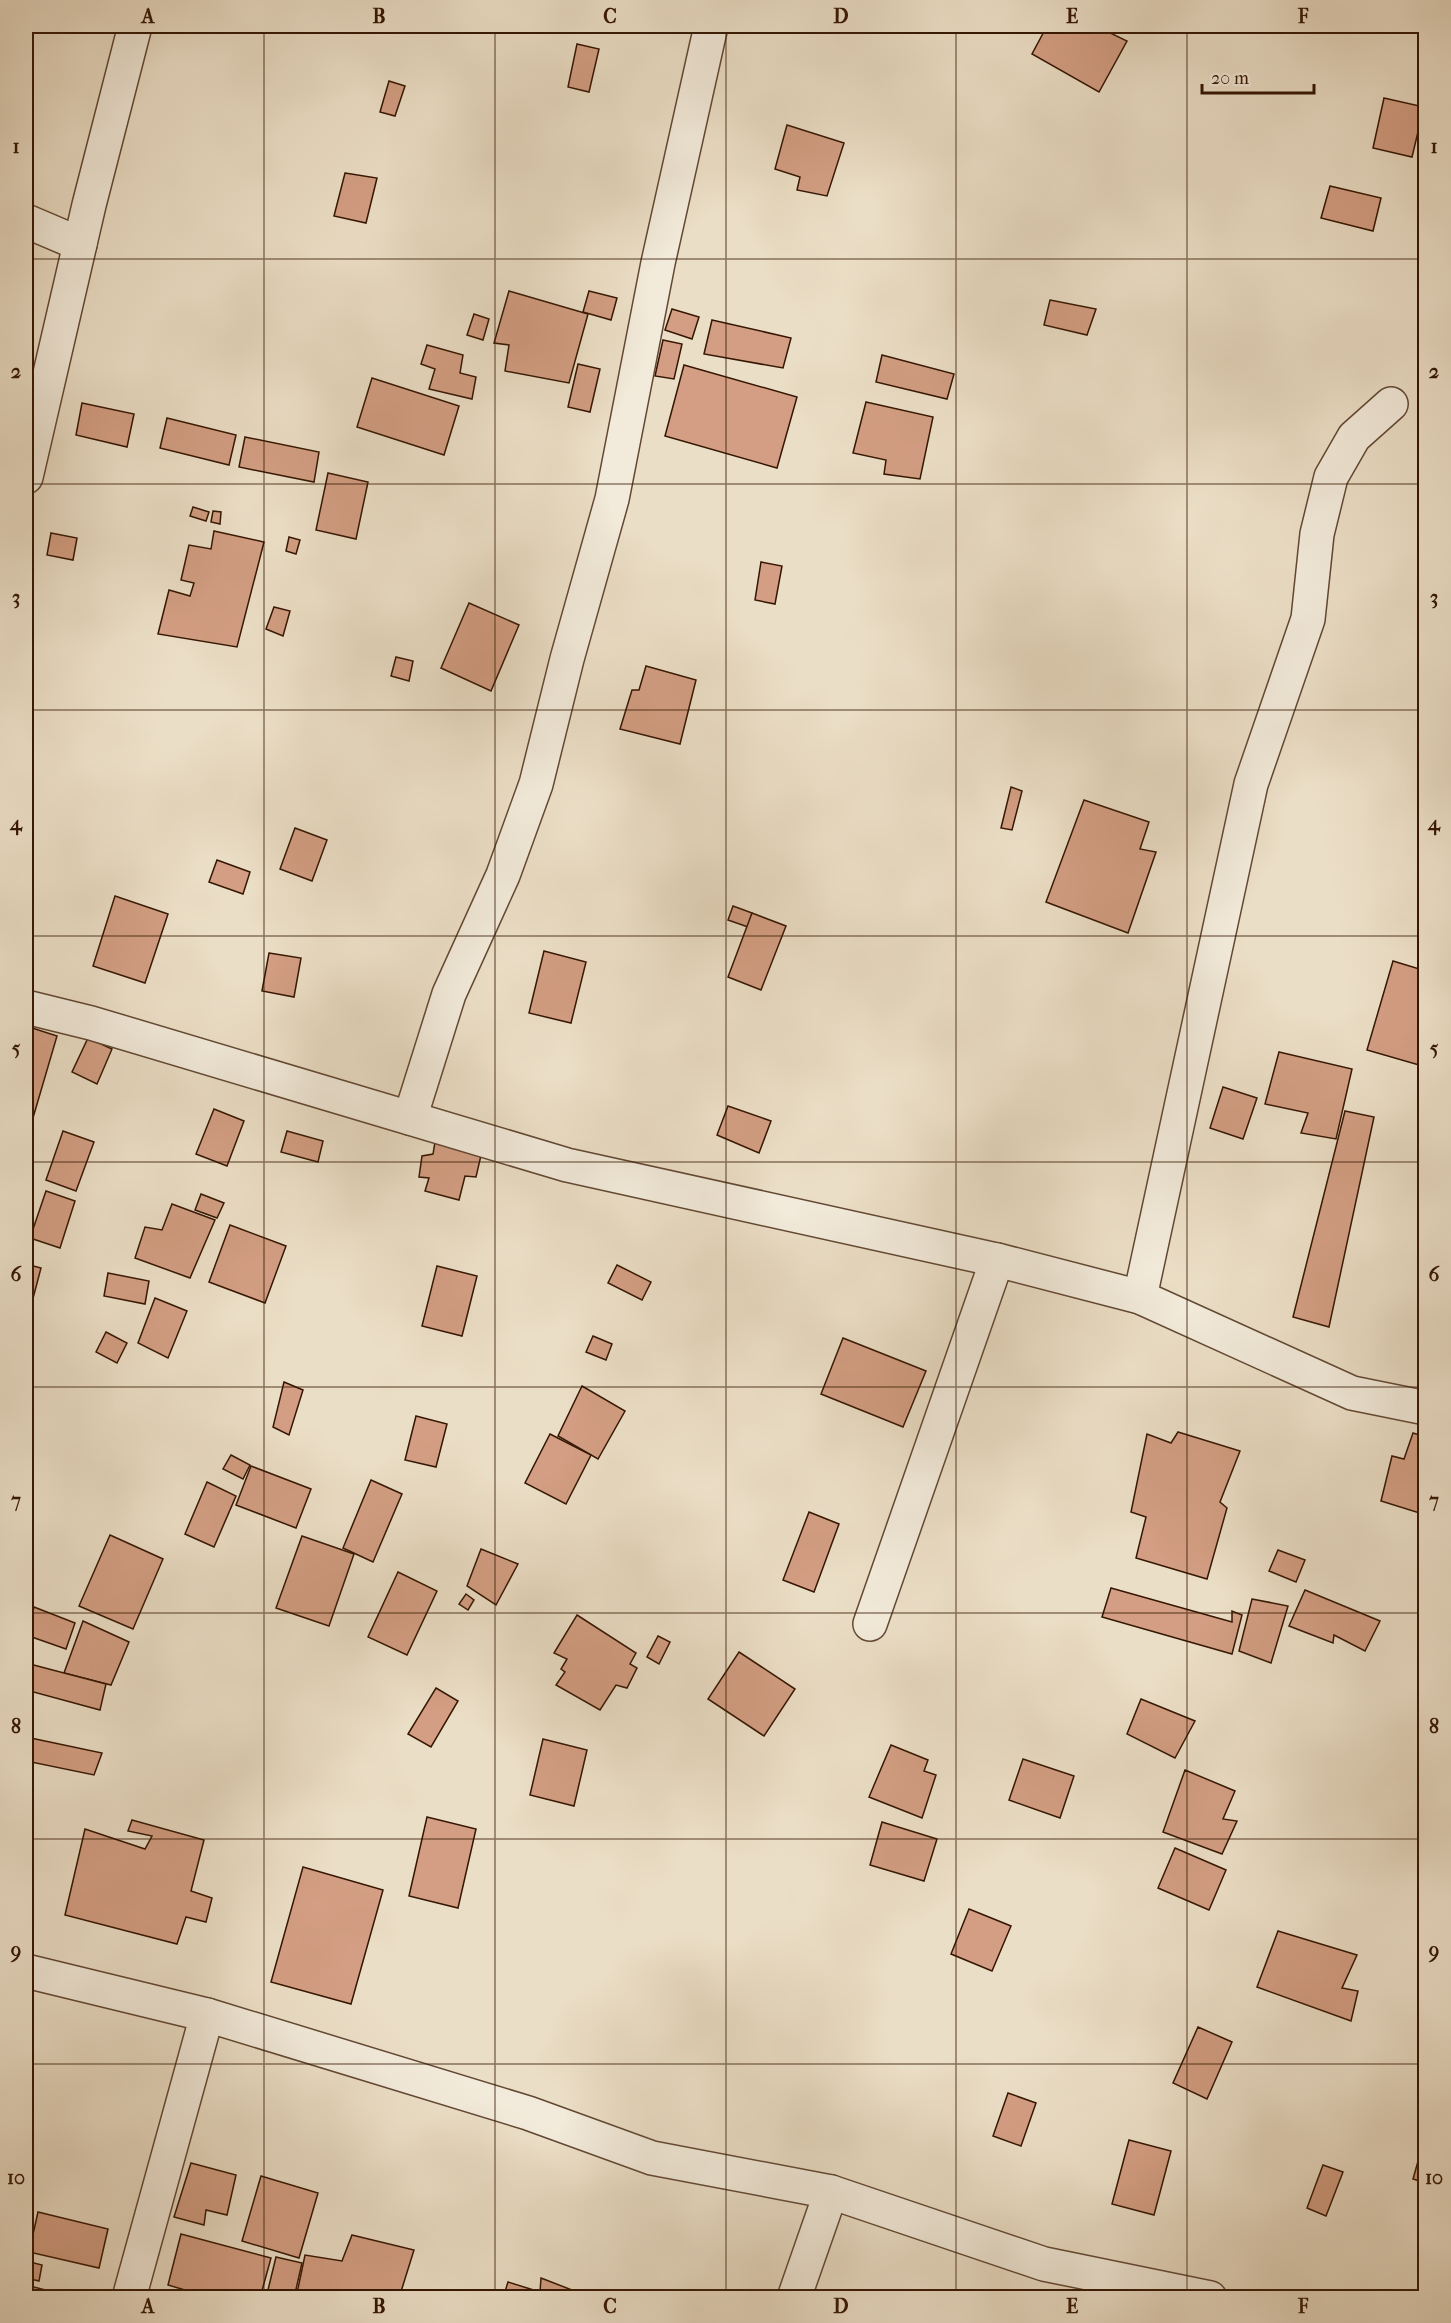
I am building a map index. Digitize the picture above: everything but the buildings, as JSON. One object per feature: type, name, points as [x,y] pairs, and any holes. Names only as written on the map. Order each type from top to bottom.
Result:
[{"type":"street","points":[[26,477],[80,244],[135,26]]},
{"type":"street","points":[[410,1118],[449,994],[503,876],[536,784],[567,659],[612,499],[658,263],[711,26]]},
{"type":"street","points":[[26,220],[80,244]]},
{"type":"street","points":[[1140,1297],[1251,784],[1308,619],[1317,534],[1330,477],[1354,437],[1392,404]]},
{"type":"street","points":[[26,1007],[91,1023],[567,1165],[997,1260],[1140,1297],[1352,1393],[1425,1408]]},
{"type":"street","points":[[870,1624],[997,1260]]},
{"type":"street","points":[[26,1971],[207,2014],[528,2113],[652,2158],[831,2192],[1044,2264],[1210,2298]]},
{"type":"street","points":[[129,2298],[207,2014]]},
{"type":"street","points":[[794,2298],[831,2192]]}]
